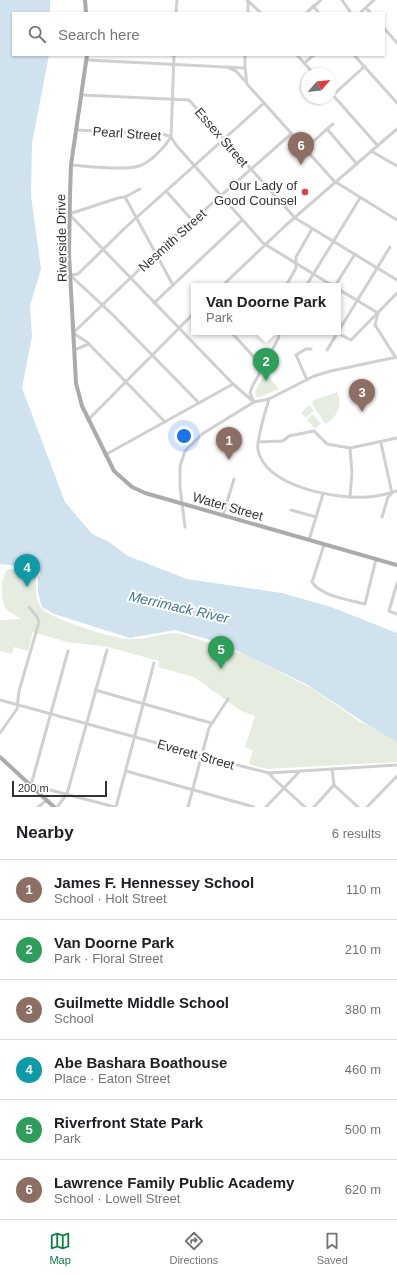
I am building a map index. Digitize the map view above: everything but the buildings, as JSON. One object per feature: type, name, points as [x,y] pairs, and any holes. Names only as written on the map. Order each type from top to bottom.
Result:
[{"type":"main road","points":[[85,0],[86,12]]},
{"type":"main road","name":"Riverside Drive","points":[[87,56],[71,165],[69,214],[70,275],[77,390],[88,420]]},
{"type":"main road","name":"Water Street","points":[[88,420],[114,471],[132,487],[145,493],[182,504],[397,565]]},
{"type":"main road","points":[[0,757],[55,807]]},
{"type":"street","points":[[176,12],[177,0]]},
{"type":"street","points":[[248,0],[248,12]]},
{"type":"street","points":[[248,0],[260,12]]},
{"type":"street","points":[[307,12],[320,0]]},
{"type":"street","points":[[342,0],[350,12]]},
{"type":"street","points":[[361,12],[374,0]]},
{"type":"street","points":[[313,6],[318,12]]},
{"type":"street","points":[[366,8],[370,12]]},
{"type":"street","points":[[385,29],[396,39],[397,43]]},
{"type":"street","points":[[71,165],[129,168],[140,166],[167,144],[171,137],[174,56]]},
{"type":"street","points":[[245,56],[245,81]]},
{"type":"street","points":[[298,56],[309,68]]},
{"type":"street","points":[[304,63],[313,56]]},
{"type":"street","points":[[355,56],[397,103]]},
{"type":"street","points":[[87,60],[245,68]]},
{"type":"street","points":[[337,90],[364,66]]},
{"type":"street","points":[[225,67],[236,71],[335,183],[397,220]]},
{"type":"street","name":"Essex Street","points":[[82,95],[190,100],[250,170],[295,218],[397,280]]},
{"type":"street","points":[[337,100],[378,146]]},
{"type":"street","points":[[70,275],[78,274],[136,217],[264,103]]},
{"type":"street","points":[[305,149],[333,124]]},
{"type":"street","points":[[327,129],[357,164]]},
{"type":"street","points":[[225,283],[295,218],[397,129]]},
{"type":"street","name":"Pearl Street","points":[[76,130],[163,134],[171,137],[265,245],[329,283]]},
{"type":"street","name":"Nesmith Street","points":[[73,334],[156,254],[291,134]]},
{"type":"street","points":[[371,151],[397,166]]},
{"type":"street","points":[[140,190],[125,197],[69,214],[233,384],[254,402]]},
{"type":"street","points":[[166,190],[192,221]]},
{"type":"street","points":[[125,197],[173,285]]},
{"type":"street","points":[[308,283],[360,198]]},
{"type":"street","points":[[154,303],[242,220]]},
{"type":"street","points":[[288,283],[296,268],[296,257],[312,229]]},
{"type":"street","points":[[341,325],[376,267],[390,247]]},
{"type":"street","points":[[336,283],[355,254]]},
{"type":"street","points":[[70,275],[103,305],[199,403]]},
{"type":"street","points":[[341,291],[378,313]]},
{"type":"street","points":[[341,334],[350,340],[397,293]]},
{"type":"street","points":[[185,527],[179,472],[182,457],[185,451],[202,434],[254,402],[269,399],[307,380],[331,371],[397,358],[376,325],[378,313]]},
{"type":"street","points":[[88,420],[191,317]]},
{"type":"street","points":[[73,334],[81,337],[89,344],[165,422]]},
{"type":"street","points":[[234,335],[263,367]]},
{"type":"street","points":[[254,402],[250,394],[279,335]]},
{"type":"street","points":[[327,350],[335,335]]},
{"type":"street","points":[[74,350],[89,344]]},
{"type":"street","points":[[307,380],[296,355],[306,349],[311,349]]},
{"type":"street","points":[[105,455],[233,384]]},
{"type":"street","points":[[269,399],[257,450],[270,471],[287,481],[323,494],[366,498],[397,491]]},
{"type":"street","points":[[258,442],[279,441],[289,436],[314,432],[327,444],[350,448],[397,438]]},
{"type":"street","points":[[381,442],[392,493]]},
{"type":"street","points":[[350,448],[352,473],[350,497]]},
{"type":"street","points":[[223,515],[234,479]]},
{"type":"street","points":[[382,517],[388,497],[392,493]]},
{"type":"street","points":[[309,540],[323,494]]},
{"type":"street","points":[[291,510],[316,517]]},
{"type":"street","points":[[324,545],[312,582],[315,586],[335,596],[365,604],[376,559]]},
{"type":"street","points":[[397,583],[389,611],[397,614]]},
{"type":"street","points":[[0,733],[12,718],[18,705],[20,691],[39,622],[29,606]]},
{"type":"street","points":[[55,807],[67,794],[107,650]]},
{"type":"street","points":[[68,651],[31,785],[116,807],[154,663]]},
{"type":"street","points":[[95,690],[211,723]]},
{"type":"street","points":[[188,807],[211,723],[228,699]]},
{"type":"street","name":"Everett Street","points":[[0,700],[86,722],[270,773],[397,765]]},
{"type":"street","points":[[332,769],[334,785],[358,807]]},
{"type":"street","points":[[126,771],[254,807]]},
{"type":"street","points":[[266,807],[299,771]]},
{"type":"street","points":[[270,773],[273,778],[305,807]]},
{"type":"street","points":[[367,807],[397,776]]},
{"type":"street","points":[[314,807],[334,785]]},
{"type":"street","points":[[38,807],[47,800]]},
{"type":"shaded area","points":[[265,373],[279,389],[257,398],[255,392]]},
{"type":"shaded area","points":[[337,392],[339,397],[338,411],[333,418],[325,424],[312,403],[314,400]]},
{"type":"shaded area","points":[[309,405],[314,410],[306,418],[301,413]]},
{"type":"shaded area","points":[[312,414],[321,423],[315,429],[307,420]]},
{"type":"shaded area","points":[[8,569],[24,570],[36,576],[38,603],[40,606],[54,616],[79,626],[106,635],[125,639],[174,633],[182,634],[246,655],[313,689],[359,721],[397,740],[397,762],[266,769],[249,764],[253,750],[245,747],[255,716],[241,711],[194,677],[158,667],[159,661],[108,647],[67,642],[33,632],[28,651],[14,647],[12,654],[0,651],[0,620],[21,619],[7,610],[3,601],[2,583]]},
{"type":"water","name":"Merrimack River","points":[[0,0],[50,0],[50,12],[12,12],[12,56],[49,56],[32,143],[31,196],[41,269],[30,306],[32,336],[22,388],[65,502],[92,534],[109,542],[128,556],[187,579],[282,593],[331,607],[397,633],[397,742],[368,725],[306,684],[221,643],[175,630],[130,638],[54,614],[42,607],[38,593],[38,578],[41,574],[36,568],[0,564]]},
{"type":"place","name":"Lawrence Family Public Academy","points":[[301,165]]},
{"type":"place","name":"Our Lady of Good Counsel","points":[[305,192]]},
{"type":"place","name":"Van Doorne Park","points":[[266,381]]},
{"type":"place","name":"Guilmette Middle School","points":[[362,412]]},
{"type":"place","name":"James F. Hennessey School","points":[[229,460]]},
{"type":"place","name":"Abe Bashara Boathouse","points":[[27,587]]},
{"type":"place","name":"Riverfront State Park","points":[[221,669]]}]
